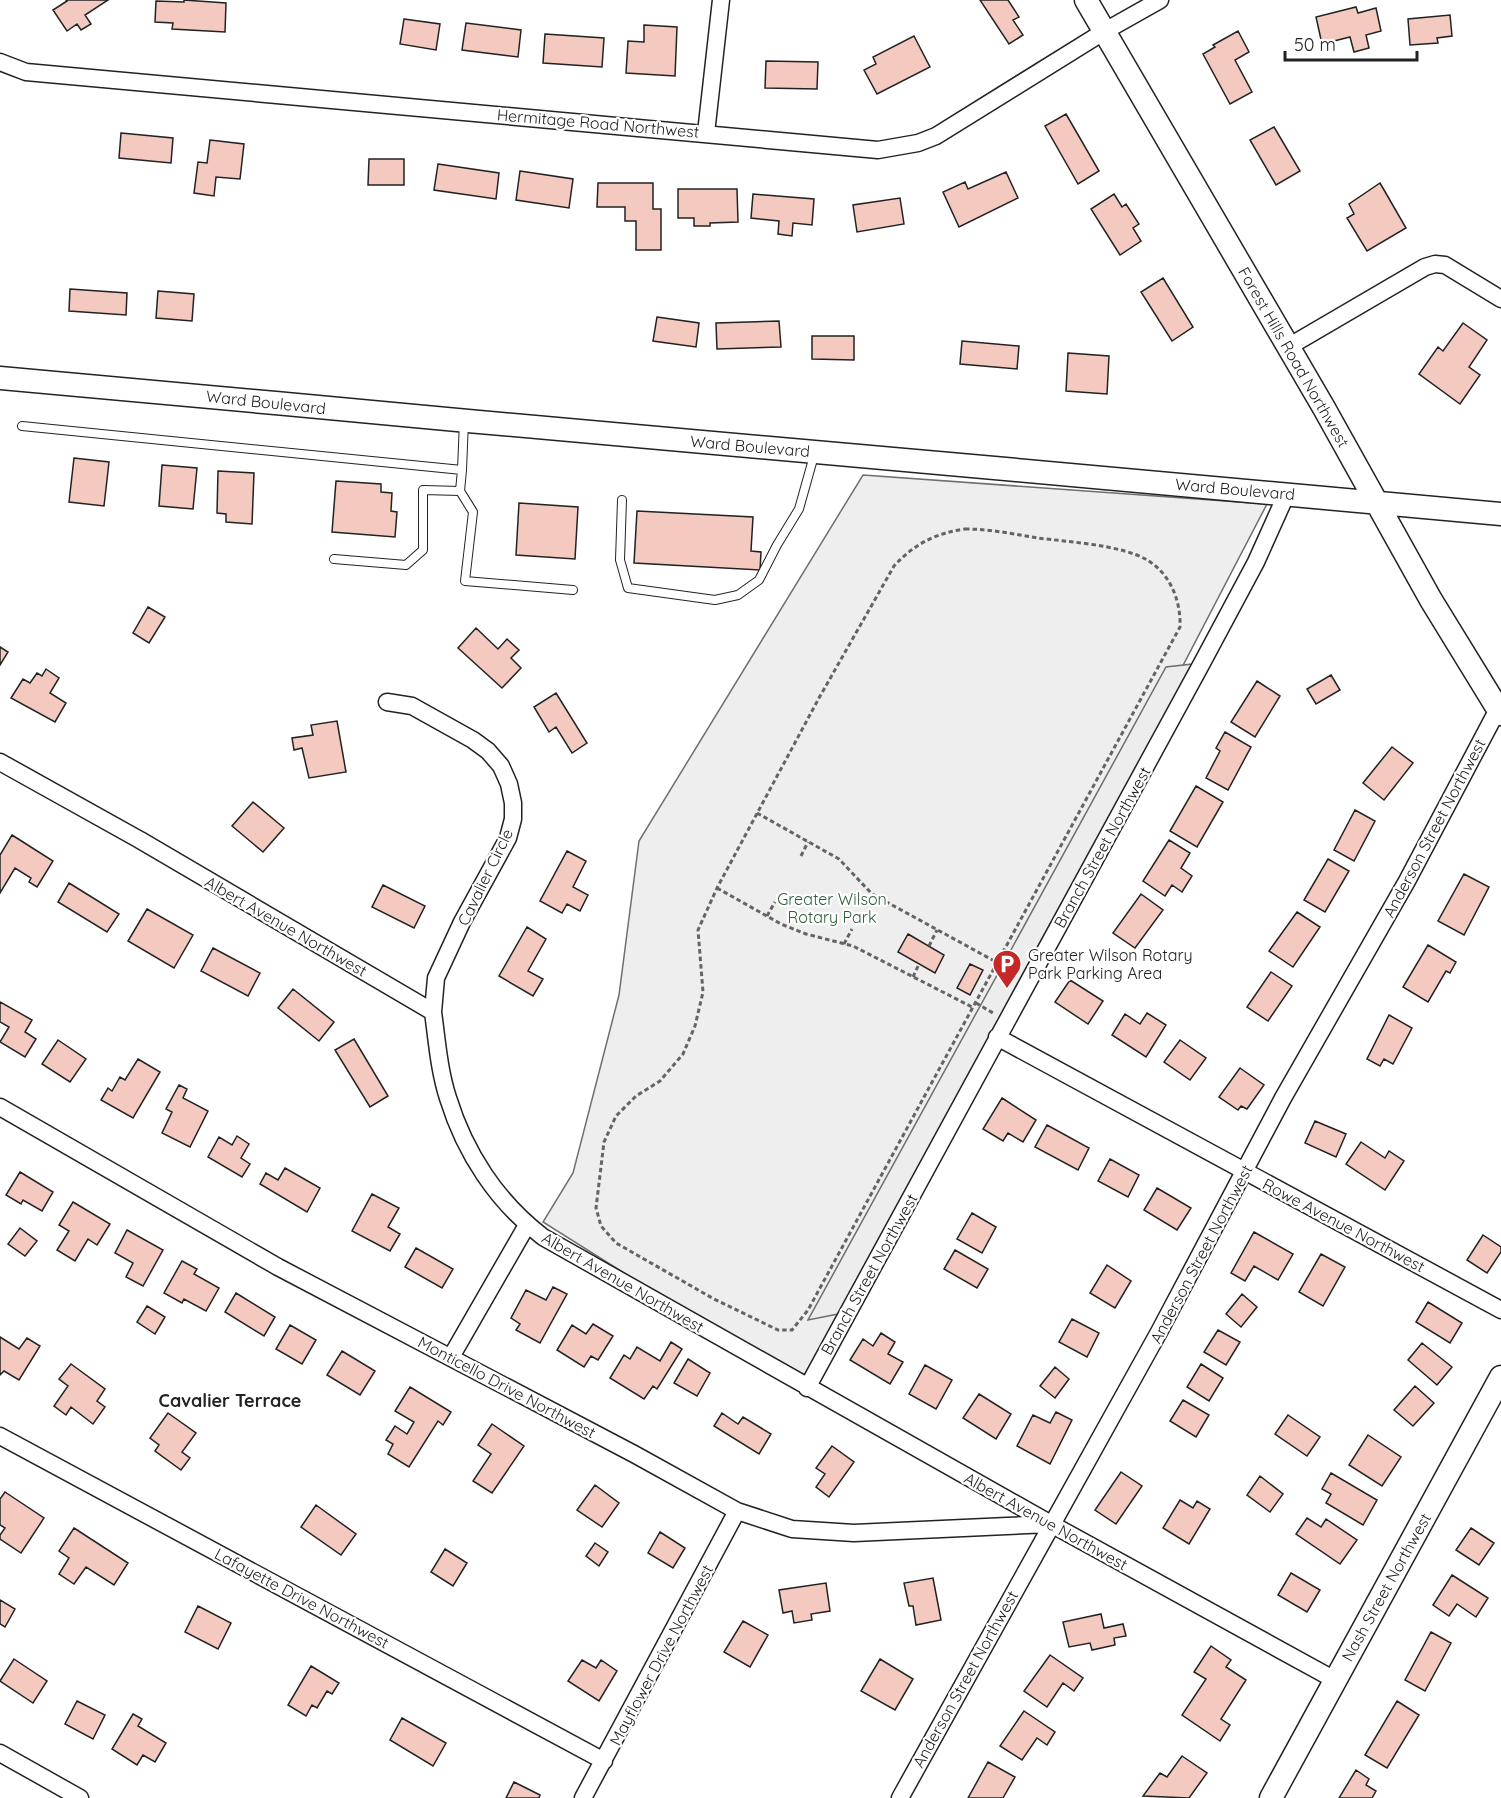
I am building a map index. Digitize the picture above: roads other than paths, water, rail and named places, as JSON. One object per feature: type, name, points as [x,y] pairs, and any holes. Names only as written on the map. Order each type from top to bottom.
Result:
[{"type":"main road","name":"Forest Hills Road Northwest","points":[[1086,0],[1288,347],[1431,600],[1499,711]]},
{"type":"main road","name":"Ward Boulevard","points":[[0,378],[1501,514]]},
{"type":"main road","name":"Nash Street Northwest","points":[[1270,1798],[1501,1377]]},
{"type":"street","points":[[706,133],[721,0]]},
{"type":"street","name":"Hermitage Road Northwest","points":[[0,62],[26,72],[878,150],[918,143],[955,126],[1105,31],[1160,0]]},
{"type":"street","points":[[1288,347],[1425,267],[1435,264],[1444,265],[1501,299]]},
{"type":"street","name":"Branch Street Northwest","points":[[807,1388],[1256,562],[1287,493]]},
{"type":"street","name":"Cavalier Circle","points":[[387,702],[412,706],[489,751],[501,766],[509,784],[513,803],[513,819],[508,838],[462,922],[436,978],[433,1012]]},
{"type":"street","name":"Anderson Street Northwest","points":[[900,1798],[1159,1332],[1283,1098],[1407,881],[1499,711]]},
{"type":"street","name":"Albert Avenue Northwest","points":[[0,763],[150,846],[433,1012],[442,1075],[462,1137],[487,1179],[512,1211],[543,1237],[807,1388],[1335,1680]]},
{"type":"street","name":"Rowe Avenue Northwest","points":[[997,1037],[1501,1310]]},
{"type":"street","name":"Monticello Drive Northwest","points":[[0,1107],[278,1267],[737,1511],[792,1529],[854,1533],[1051,1524]]},
{"type":"street","points":[[451,1357],[527,1225]]},
{"type":"street","name":"Lafayette Drive Northwest","points":[[0,1436],[604,1761]]},
{"type":"street","name":"Mayflower Drive Northwest","points":[[583,1798],[737,1511]]},
{"type":"street","points":[[0,1753],[80,1798]]},
{"type":"lane","points":[[464,421],[460,491],[473,512],[465,581],[573,590]]},
{"type":"lane","points":[[22,426],[462,470]]},
{"type":"lane","points":[[622,500],[620,560],[628,588],[715,600],[738,595],[759,580],[799,509],[815,452]]},
{"type":"lane","points":[[334,559],[406,565],[423,550],[423,490],[460,491]]},
{"type":"place","name":"Greater Wilson Rotary Park Parking Area","points":[[1007,990]]},
{"type":"district","name":"Cavalier Terrace","points":[[230,1401]]},
{"type":"park label","name":"Greater Wilson Rotary Park","points":[[832,908]]}]
